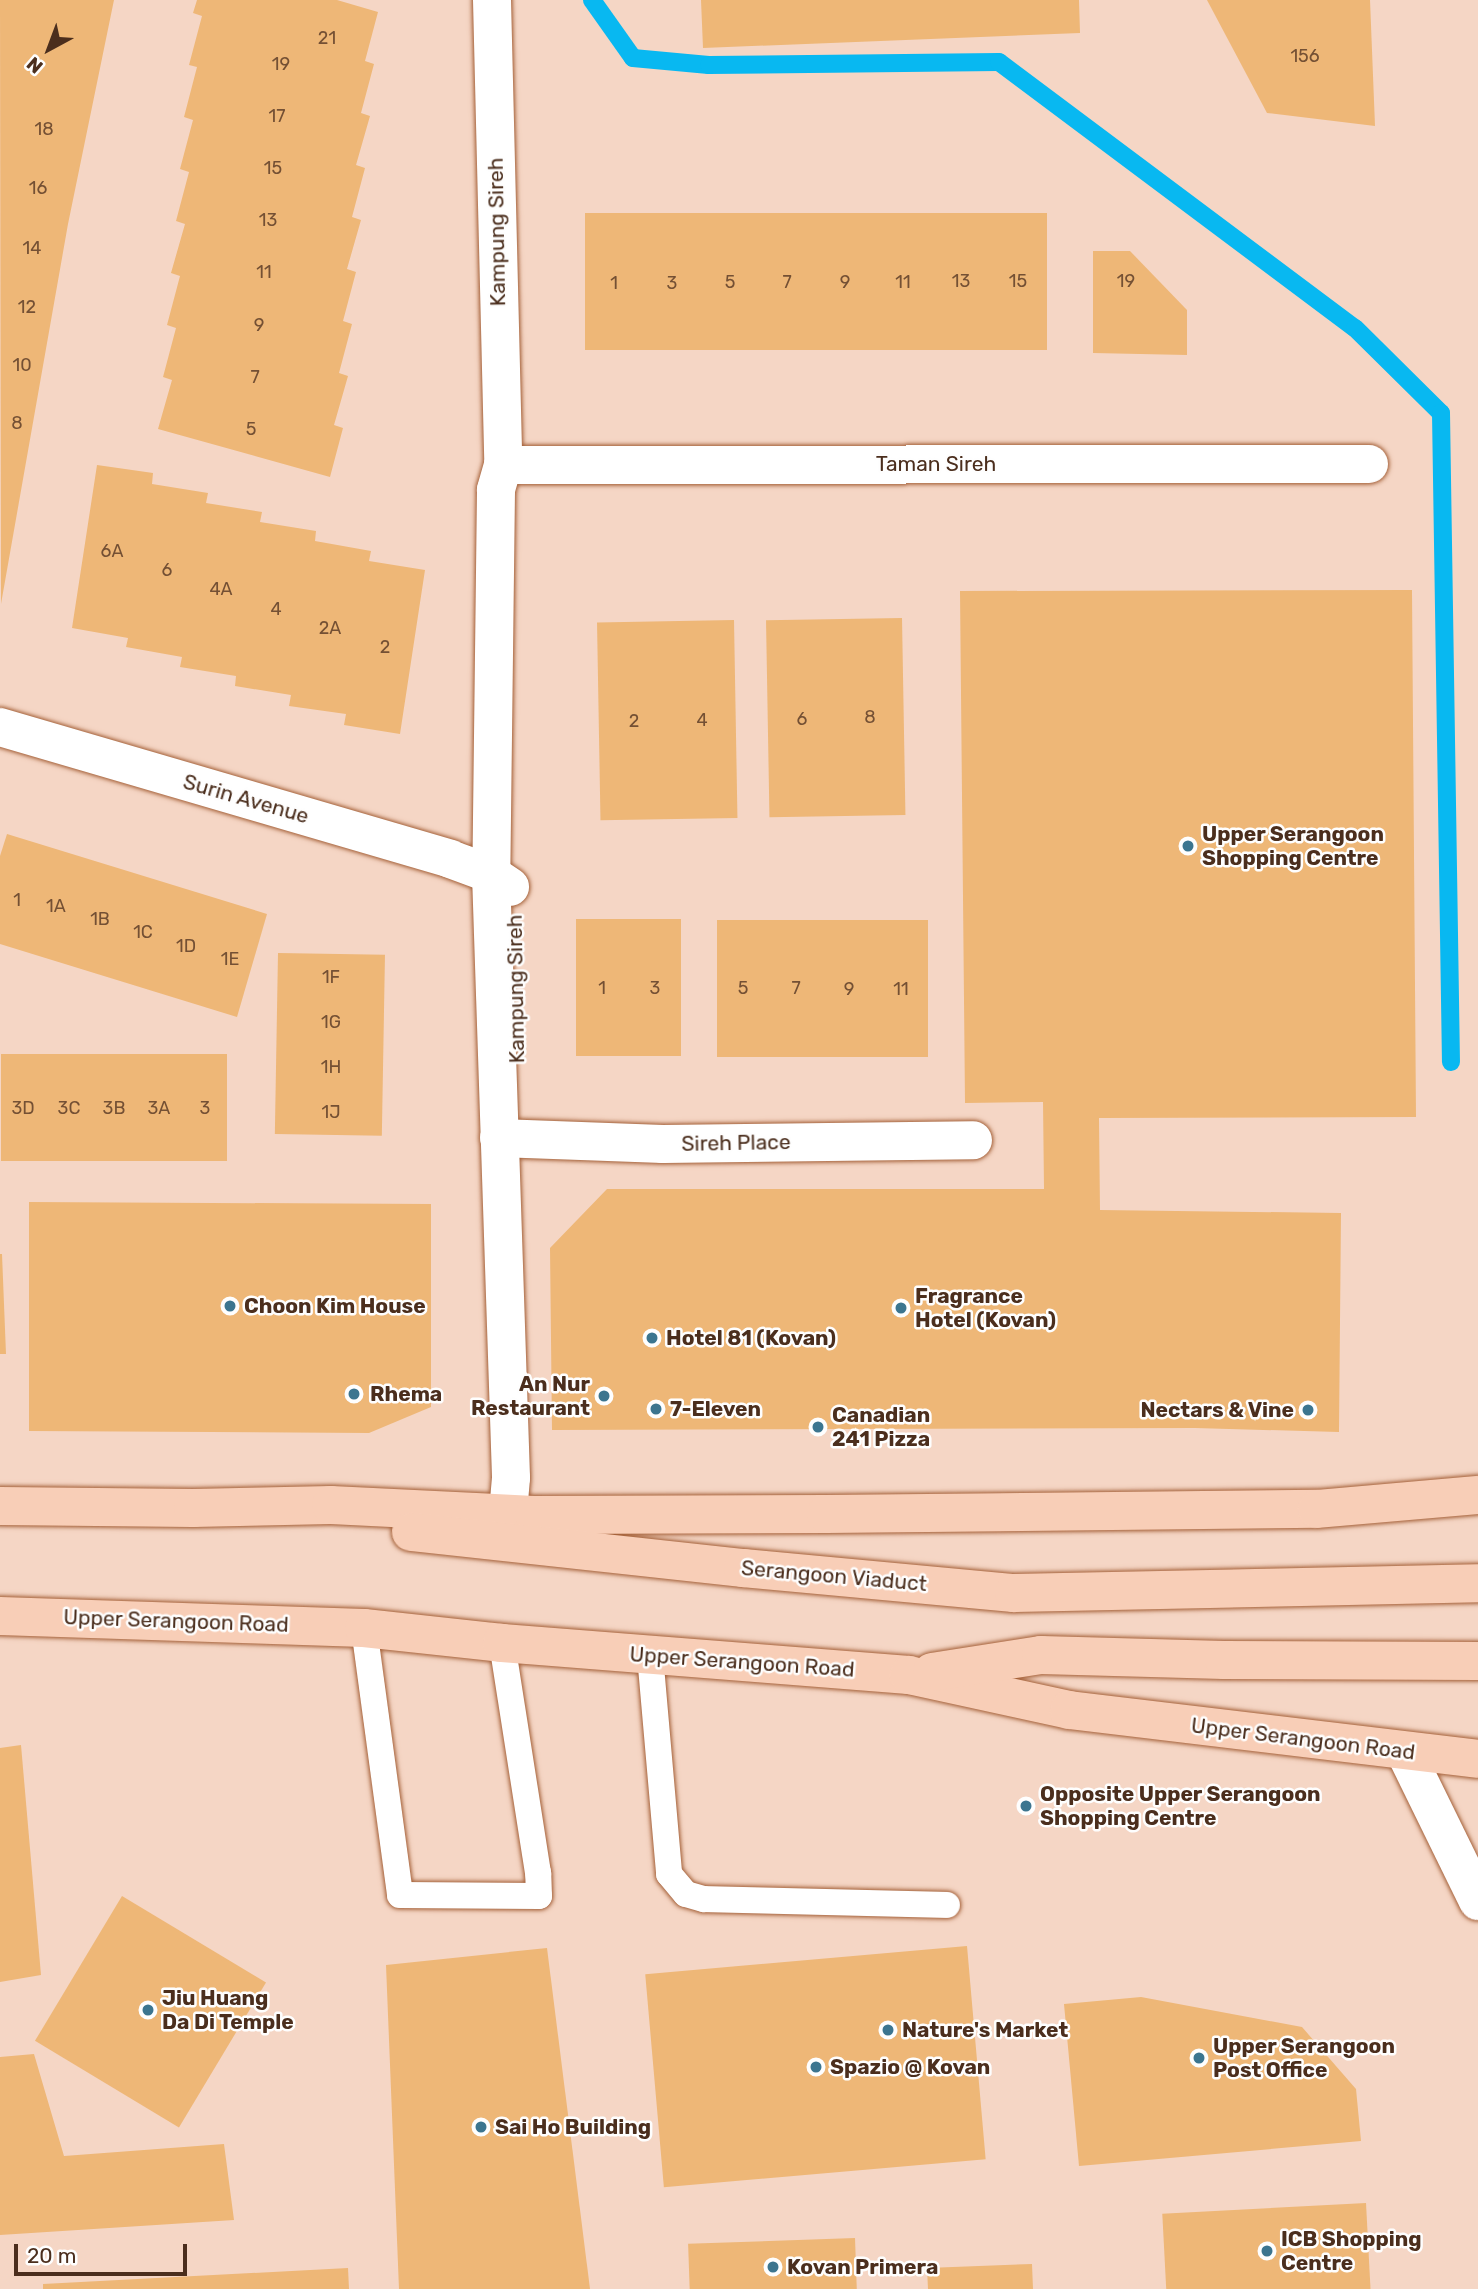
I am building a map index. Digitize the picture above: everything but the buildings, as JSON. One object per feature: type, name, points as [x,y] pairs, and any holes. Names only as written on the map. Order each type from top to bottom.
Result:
[{"type":"main road","points":[[0,1506],[193,1508],[331,1505],[521,1514],[1317,1509],[1478,1495]]},
{"type":"main road","name":"Serangoon Viaduct","points":[[193,1508],[743,1569],[1014,1592],[1478,1583]]},
{"type":"main road","name":"Upper Serangoon Road","points":[[0,1616],[364,1628],[502,1643],[909,1675],[1069,1710],[1478,1759]]},
{"type":"main road","points":[[909,1675],[1041,1655],[1224,1660],[1478,1661]]},
{"type":"street","name":"Kampung Sireh","points":[[492,0],[503,465],[514,489],[503,882],[511,1478],[521,1514]]},
{"type":"street","name":"Taman Sireh","points":[[503,465],[1369,464]]},
{"type":"street","name":"Surin Avenue","points":[[0,727],[503,882]]},
{"type":"street","name":"Sireh Place","points":[[508,1138],[663,1144],[973,1140]]},
{"type":"street","points":[[1405,1752],[1478,1901]]},
{"type":"lane","points":[[364,1628],[400,1895],[539,1896],[538,1873],[502,1643]]},
{"type":"lane","points":[[650,1655],[668,1874],[686,1894],[704,1899],[947,1905]]},
{"type":"waterway","points":[[592,0],[633,58],[709,65],[999,62],[1355,328],[1441,413],[1451,1062]]},
{"type":"place","name":"Upper Serangoon Shopping Centre","points":[[1188,846]]},
{"type":"place","name":"Choon Kim House","points":[[230,1306]]},
{"type":"place","name":"Fragrance Hotel (Kovan)","points":[[901,1308]]},
{"type":"place","name":"Hotel 81 (Kovan)","points":[[652,1338]]},
{"type":"place","name":"Rhema","points":[[354,1394]]},
{"type":"place","name":"An Nur Restaurant","points":[[604,1396]]},
{"type":"place","name":"7-Eleven","points":[[656,1409]]},
{"type":"place","name":"Nectars & Vine","points":[[1308,1410]]},
{"type":"place","name":"Canadian 241 Pizza","points":[[818,1427]]},
{"type":"place","name":"Opposite Upper Serangoon Shopping Centre","points":[[1026,1806]]},
{"type":"place","name":"Jiu Huang Da Di Temple","points":[[148,2010]]},
{"type":"place","name":"Nature's Market","points":[[888,2030]]},
{"type":"place","name":"Upper Serangoon Post Office","points":[[1199,2058]]},
{"type":"place","name":"Spazio @ Kovan","points":[[816,2067]]},
{"type":"place","name":"Sai Ho Building","points":[[481,2127]]},
{"type":"place","name":"ICB Shopping Centre","points":[[1267,2251]]},
{"type":"place","name":"Kovan Primera","points":[[773,2267]]}]
